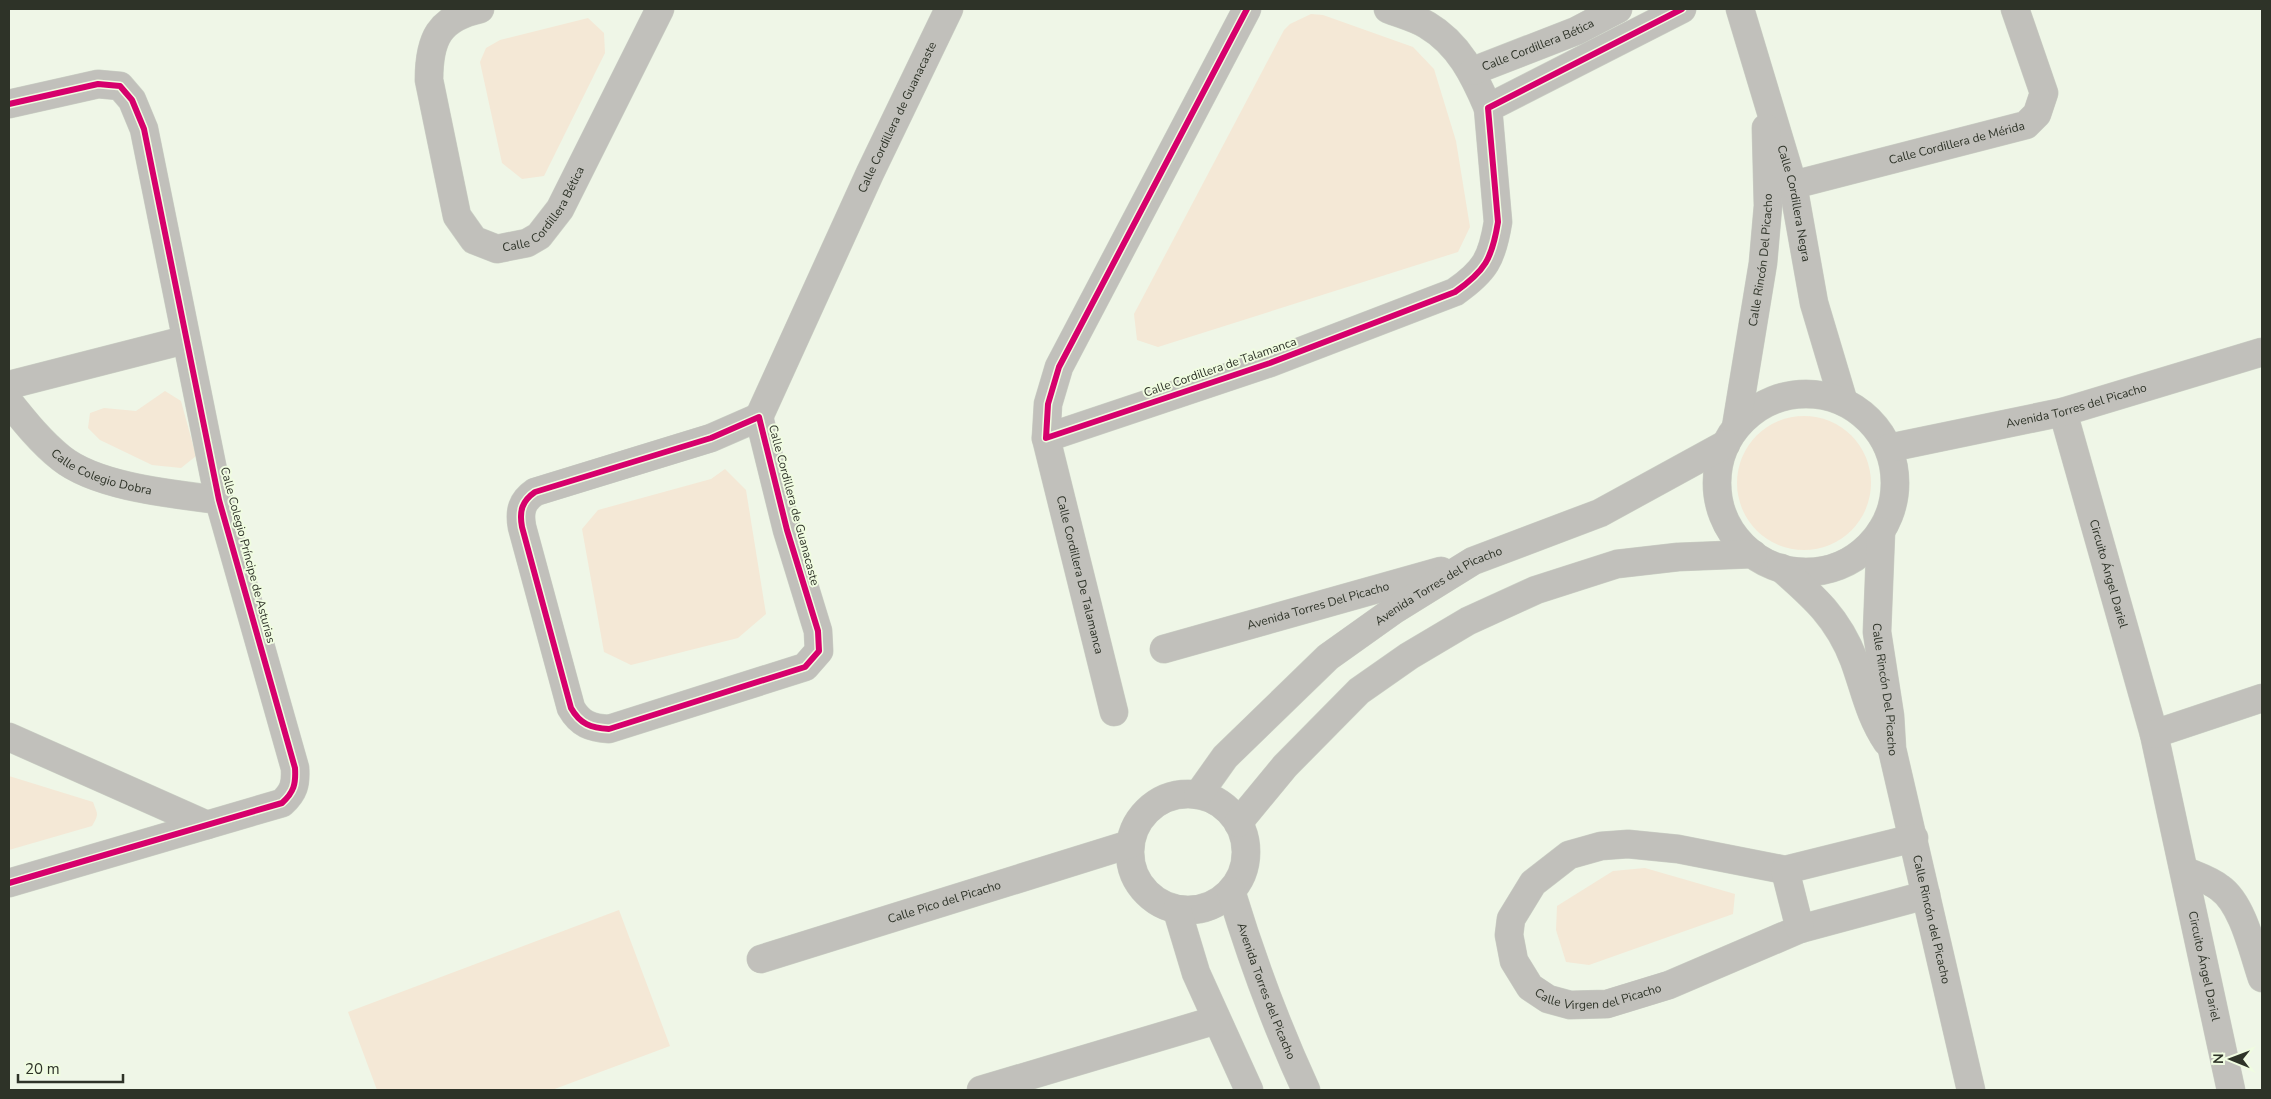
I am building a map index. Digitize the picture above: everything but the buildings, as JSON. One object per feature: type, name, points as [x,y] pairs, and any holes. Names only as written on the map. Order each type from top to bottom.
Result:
[{"type":"street","name":"Calle Cordillera Bética","points":[[480,9],[460,13],[443,27],[434,41],[429,60],[429,80],[457,216],[474,240],[497,249],[528,243],[539,236],[560,209],[660,9]]},
{"type":"street","name":"Calle Cordillera de Guanacaste","points":[[759,417],[711,438],[535,492],[528,497],[523,505],[520,515],[522,527],[571,708],[584,724],[594,728],[610,729],[720,695],[806,667],[819,651],[818,631],[788,530],[759,417],[870,173],[949,9]]},
{"type":"street","points":[[1046,438],[1048,404],[1059,367],[1248,9]]},
{"type":"street","name":"Calle Cordillera Bética","points":[[1388,9],[1427,25],[1457,50],[1473,71],[1576,31],[1618,9]]},
{"type":"street","points":[[1488,108],[1682,9]]},
{"type":"street","name":"Calle Cordillera Negra","points":[[1740,9],[1793,185],[1814,303],[1843,400]]},
{"type":"street","name":"Calle Cordillera de Mérida","points":[[1793,185],[2026,125],[2038,114],[2044,93],[2015,9]]},
{"type":"street","name":"Calle Cordillera de Talamanca","points":[[1046,438],[1270,363],[1455,292],[1477,277],[1486,264],[1495,241],[1498,222],[1488,108],[1473,71]]},
{"type":"street","name":"Calle Colegio Príncipe de Asturias","points":[[9,104],[98,84],[120,86],[132,100],[144,129],[219,500],[293,758],[296,779],[294,790],[282,803],[9,883]]},
{"type":"street","name":"Calle Rincón Del Picacho","points":[[1731,436],[1763,263],[1768,206],[1765,91]]},
{"type":"street","points":[[9,385],[186,340]]},
{"type":"street","name":"Avenida Torres del Picacho","points":[[1889,448],[2063,412],[2262,352]]},
{"type":"street","points":[[1814,393],[1843,400],[1862,412],[1877,429],[1889,448],[1895,476],[1892,505],[1881,531],[1869,546],[1854,558],[1837,566],[1819,571],[1800,572],[1781,568],[1753,554],[1736,536],[1723,515],[1718,491],[1719,475],[1731,436],[1758,408],[1785,396],[1814,393]]},
{"type":"street","name":"Calle Colegio Dobra","points":[[9,402],[36,435],[62,459],[88,474],[147,490],[219,500]]},
{"type":"street","name":"Circuito Ángel Dariel","points":[[2063,412],[2154,734],[2231,1090]]},
{"type":"street","name":"Avenida Torres del Picacho","points":[[1198,795],[1225,757],[1328,658],[1394,610],[1473,561],[1600,513],[1731,436]]},
{"type":"street","name":"Calle Cordillera De Talamanca","points":[[1046,438],[1114,712]]},
{"type":"street","name":"Calle Rincón Del Picacho","points":[[1881,531],[1877,632],[1890,716],[1892,749]]},
{"type":"street","points":[[1238,823],[1285,766],[1359,692],[1409,656],[1468,621],[1536,590],[1617,564],[1678,557],[1753,554]]},
{"type":"street","name":"Avenida Torres Del Picacho","points":[[1164,650],[1473,561]]},
{"type":"street","name":"Calle Rincón Del Picacho","points":[[1781,568],[1820,603],[1832,617],[1854,660],[1867,706],[1878,728],[1892,749]]},
{"type":"street","points":[[2154,734],[2262,698]]},
{"type":"street","points":[[9,737],[207,825]]},
{"type":"street","name":"Calle Rincón del Picacho","points":[[1892,749],[1914,838],[1970,1090]]},
{"type":"street","points":[[1198,795],[1221,805],[1238,823],[1245,846],[1245,858],[1240,876],[1231,891],[1219,901],[1206,908],[1191,911],[1177,910],[1153,899],[1137,881],[1132,869],[1130,844],[1140,819],[1154,805],[1172,796],[1198,795]]},
{"type":"street","name":"Calle Virgen del Picacho","points":[[1914,838],[1785,870],[1678,849],[1628,844],[1602,846],[1569,855],[1533,883],[1511,918],[1509,935],[1514,961],[1530,987],[1548,999],[1570,1005],[1608,1004],[1669,985],[1800,929],[1926,895]]},
{"type":"street","name":"Calle Pico del Picacho","points":[[761,959],[1130,844]]},
{"type":"street","points":[[1785,870],[1800,929]]},
{"type":"street","points":[[2185,871],[2206,879],[2222,889],[2235,905],[2262,978]]},
{"type":"street","name":"Avenida Torres del Picacho","points":[[1231,891],[1254,965],[1282,1038],[1306,1090]]},
{"type":"street","points":[[1177,910],[1196,973],[1249,1090]]},
{"type":"street","points":[[981,1090],[1216,1020]]},
{"type":"shaded area","points":[[1311,14],[1323,15],[1413,47],[1434,69],[1456,141],[1470,227],[1458,252],[1158,347],[1137,340],[1134,314],[1284,30],[1290,24]]},
{"type":"shaded area","points":[[588,18],[604,33],[605,53],[544,176],[522,179],[502,163],[480,62],[486,48],[500,40]]},
{"type":"shaded area","points":[[165,391],[181,401],[196,456],[181,468],[152,465],[100,440],[88,428],[90,413],[104,408],[136,411]]},
{"type":"shaded area","points":[[1804,416],[1829,422],[1851,436],[1865,458],[1871,483],[1865,508],[1851,530],[1829,544],[1804,550],[1779,544],[1757,530],[1743,508],[1737,483],[1743,458],[1757,436],[1779,422]]},
{"type":"shaded area","points":[[725,469],[746,490],[766,614],[738,638],[631,665],[604,652],[582,529],[598,510],[711,479]]},
{"type":"shaded area","points":[[9,776],[93,802],[97,814],[95,822],[92,826],[9,850]]},
{"type":"shaded area","points":[[1645,868],[1735,894],[1733,914],[1589,965],[1566,962],[1556,930],[1557,906],[1613,871]]},
{"type":"shaded area","points":[[619,910],[670,1046],[552,1090],[377,1090],[348,1012]]},
{"type":"cycle path","points":[[1247,9],[1059,367],[1048,404],[1046,438],[1270,363],[1455,292],[1474,277],[1490,255],[1498,222],[1488,108],[1682,9]]},
{"type":"cycle path","points":[[9,104],[98,84],[120,86],[132,100],[144,129],[219,500],[295,768],[292,791],[282,803],[9,883]]},
{"type":"cycle path","points":[[759,417],[787,530],[818,631],[819,651],[805,667],[609,729],[597,728],[587,724],[578,718],[571,708],[522,527],[521,511],[524,503],[535,492],[711,438],[759,417]]}]
